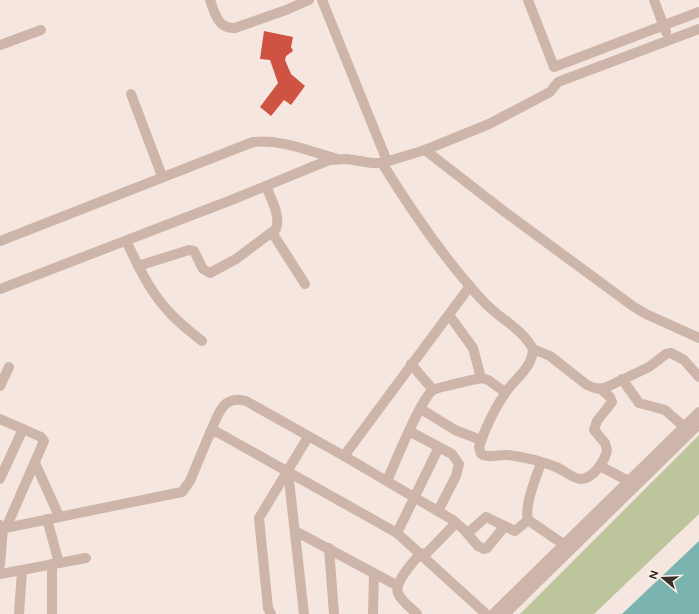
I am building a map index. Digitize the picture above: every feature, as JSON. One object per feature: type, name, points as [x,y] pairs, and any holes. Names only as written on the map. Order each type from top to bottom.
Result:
[{"type":"street","points":[[210,0],[218,21],[228,28],[235,28],[279,13],[309,0]]},
{"type":"street","points":[[322,0],[385,162],[413,210],[484,303],[523,335],[533,349],[550,356],[587,385],[601,389],[610,397],[612,402],[595,425],[594,430],[605,443],[607,450],[600,466],[588,477],[582,479],[555,467],[500,454],[484,456],[479,451],[481,440],[496,406],[505,392],[530,363],[533,349]]},
{"type":"street","points":[[528,0],[554,67],[699,12]]},
{"type":"street","points":[[654,0],[668,40]]},
{"type":"street","points":[[0,242],[162,176],[238,147],[265,141],[277,142],[337,158],[372,163],[385,162],[425,150],[489,124],[550,92],[558,82],[699,28]]},
{"type":"street","points":[[0,45],[42,30]]},
{"type":"street","points":[[131,94],[162,176]]},
{"type":"street","points":[[425,150],[505,212],[634,307],[699,338]]},
{"type":"street","points":[[0,289],[337,158]]},
{"type":"street","points":[[138,266],[189,250],[196,254],[206,272],[214,272],[273,234],[278,224],[266,186]]},
{"type":"street","points":[[273,234],[305,284]]},
{"type":"street","points":[[126,241],[138,266],[163,305],[177,320],[202,341]]},
{"type":"street","points":[[344,456],[470,286]]},
{"type":"street","points":[[449,315],[473,348],[481,378]]},
{"type":"street","points":[[601,389],[649,367],[666,354],[671,353],[684,360],[699,377]]},
{"type":"street","points":[[411,364],[433,390]]},
{"type":"street","points":[[0,386],[8,367]]},
{"type":"street","points":[[387,481],[409,431],[433,390],[481,378],[488,380],[505,392]]},
{"type":"street","points":[[622,379],[639,403],[665,410],[687,430]]},
{"type":"street","points":[[2,527],[182,492],[190,481],[210,433],[224,406],[231,400],[238,399],[246,401],[414,496],[455,522],[478,546],[484,549],[487,548],[504,527]]},
{"type":"street","points":[[421,410],[455,430],[481,440]]},
{"type":"street","points":[[505,614],[568,547],[687,430],[699,412]]},
{"type":"street","points":[[0,419],[41,437],[44,441],[2,527],[0,559],[2,571],[22,570],[86,558]]},
{"type":"street","points":[[687,430],[699,424]]},
{"type":"street","points":[[0,479],[3,466],[23,429]]},
{"type":"street","points":[[409,431],[452,454],[459,464],[456,476],[438,511]]},
{"type":"street","points":[[210,433],[222,434],[288,471],[319,491],[397,533],[422,554],[486,614]]},
{"type":"street","points":[[271,614],[268,608],[260,518],[308,437]]},
{"type":"street","points":[[397,533],[414,496],[440,447]]},
{"type":"street","points":[[35,462],[59,516]]},
{"type":"street","points":[[541,463],[526,514],[528,520],[568,547]]},
{"type":"street","points":[[600,466],[632,483]]},
{"type":"street","points":[[288,471],[304,614]]},
{"type":"street","points":[[466,532],[470,532],[486,517],[515,531],[528,520]]},
{"type":"street","points":[[47,519],[55,564],[52,614]]},
{"type":"street","points":[[417,614],[400,597],[397,592],[398,586],[403,576],[422,554],[452,527],[455,522]]},
{"type":"street","points":[[295,531],[398,586]]},
{"type":"street","points":[[493,614],[568,547]]},
{"type":"street","points":[[329,548],[334,614]]},
{"type":"street","points":[[19,614],[22,570]]},
{"type":"street","points":[[373,614],[374,574]]},
{"type":"green space","points":[[699,435],[699,514],[594,614],[520,614]]},
{"type":"water","points":[[699,541],[699,614],[622,614]]},
{"type":"building","points":[[264,31],[293,37],[291,47],[293,51],[286,56],[285,60],[291,74],[305,86],[291,105],[284,100],[271,116],[260,107],[278,83],[270,60],[260,59]]}]
